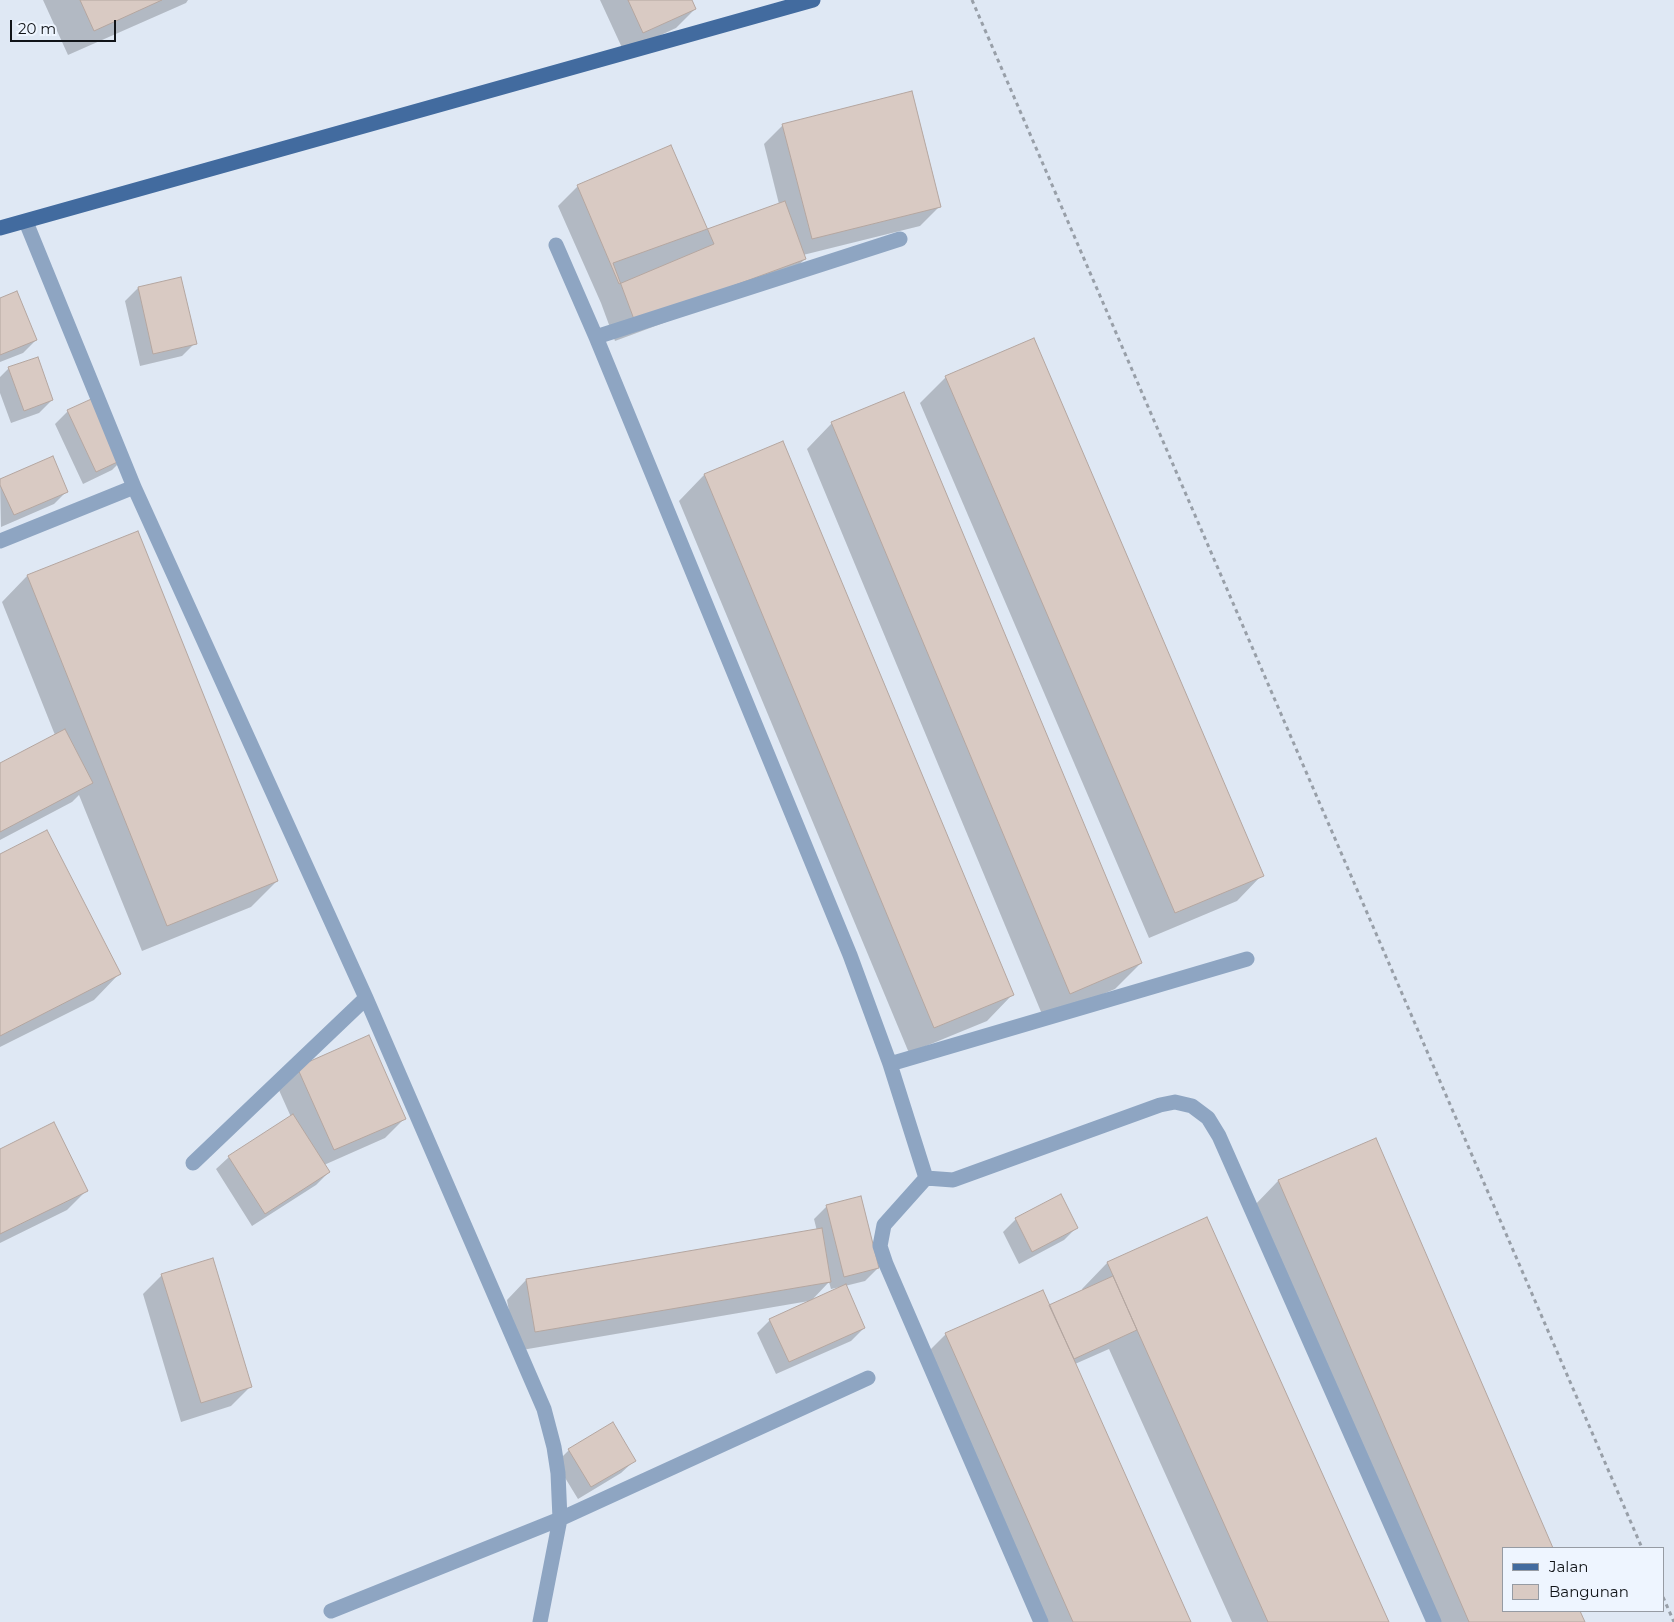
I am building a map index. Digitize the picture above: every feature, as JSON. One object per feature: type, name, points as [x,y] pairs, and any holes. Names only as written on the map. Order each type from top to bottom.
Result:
[{"type":"main road","points":[[0,228],[814,0]]},
{"type":"lane","points":[[26,222],[134,487],[366,998],[544,1409],[554,1447],[558,1473],[560,1519],[540,1622]]},
{"type":"lane","points":[[596,337],[900,239]]},
{"type":"lane","points":[[556,245],[596,337],[850,955],[890,1064],[926,1178]]},
{"type":"lane","points":[[0,540],[134,487]]},
{"type":"lane","points":[[890,1064],[1248,959]]},
{"type":"lane","points":[[193,1163],[366,998]]},
{"type":"lane","points":[[926,1178],[953,1180],[1160,1105],[1175,1102],[1192,1106],[1208,1118],[1219,1136],[1434,1622]]},
{"type":"lane","points":[[926,1178],[884,1225],[880,1246],[886,1264],[1041,1622]]},
{"type":"lane","points":[[330,1612],[560,1519],[868,1378]]},
{"type":"path","points":[[972,0],[1642,1547]]},
{"type":"path","points":[[1664,1599],[1674,1622]]},
{"type":"building","points":[[80,0],[162,0],[94,31]]},
{"type":"building","points":[[628,0],[692,0],[696,9],[643,33]]},
{"type":"building","points":[[912,91],[941,207],[812,239],[782,124]]},
{"type":"building","points":[[671,145],[714,244],[619,284],[577,185]]},
{"type":"building","points":[[785,201],[806,259],[635,322],[613,263]]},
{"type":"building","points":[[181,277],[197,344],[153,354],[138,287]]},
{"type":"building","points":[[17,291],[37,340],[0,355],[0,298]]},
{"type":"building","points":[[1034,338],[1264,876],[1175,913],[945,376]]},
{"type":"building","points":[[38,357],[53,400],[24,411],[8,367]]},
{"type":"building","points":[[904,392],[1142,963],[1070,994],[831,422]]},
{"type":"building","points":[[98,396],[126,458],[96,472],[67,410]]},
{"type":"building","points":[[783,441],[1014,995],[934,1028],[704,474]]},
{"type":"building","points":[[53,456],[68,492],[14,515],[0,485],[0,479]]},
{"type":"building","points":[[138,531],[278,881],[167,926],[27,575]]},
{"type":"building","points":[[65,729],[93,783],[0,832],[0,763]]},
{"type":"building","points":[[47,830],[121,974],[0,1036],[0,854]]},
{"type":"building","points":[[369,1035],[406,1119],[334,1150],[297,1067]]},
{"type":"building","points":[[293,1114],[330,1172],[265,1214],[228,1156]]},
{"type":"building","points":[[54,1122],[88,1191],[0,1234],[0,1149]]},
{"type":"building","points":[[1376,1138],[1553,1547],[1502,1547],[1502,1612],[1580,1612],[1585,1622],[1469,1622],[1278,1180]]},
{"type":"building","points":[[1061,1194],[1078,1228],[1032,1252],[1015,1218]]},
{"type":"building","points":[[861,1196],[879,1268],[844,1277],[826,1205]]},
{"type":"building","points":[[1207,1217],[1389,1622],[1268,1622],[1107,1262]]},
{"type":"building","points":[[822,1228],[831,1282],[535,1332],[526,1279]]},
{"type":"building","points":[[213,1258],[252,1387],[201,1403],[161,1274]]},
{"type":"building","points":[[1113,1276],[1137,1330],[1074,1359],[1049,1305]]},
{"type":"building","points":[[846,1284],[865,1328],[789,1362],[769,1319]]},
{"type":"building","points":[[1043,1290],[1191,1622],[1073,1622],[945,1333]]},
{"type":"building","points":[[613,1422],[636,1461],[591,1487],[568,1449]]}]
